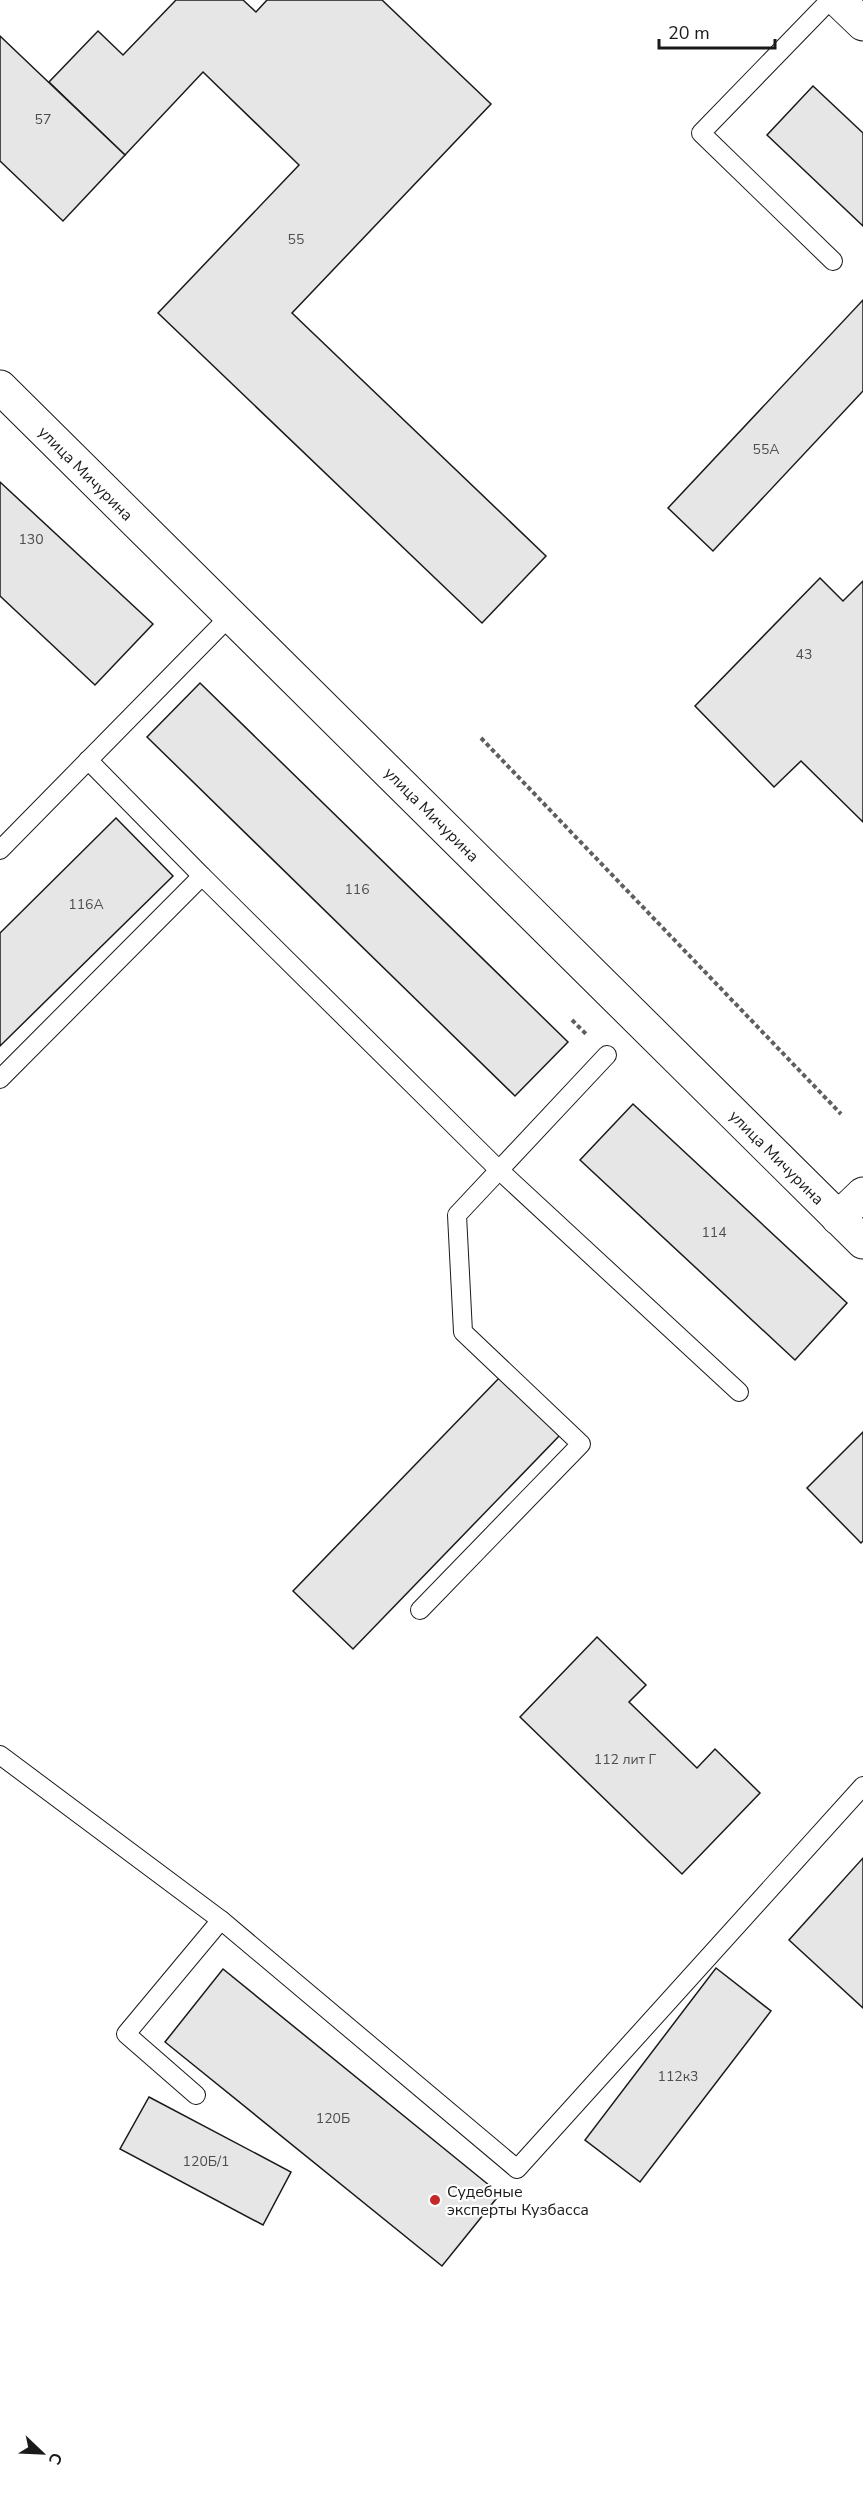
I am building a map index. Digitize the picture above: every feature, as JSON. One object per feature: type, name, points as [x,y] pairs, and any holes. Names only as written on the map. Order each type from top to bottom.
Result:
[{"type":"street","points":[[838,0],[863,24]]},
{"type":"street","name":"улица Мичурина","points":[[0,387],[863,1242]]},
{"type":"street","points":[[838,1218],[863,1194]]},
{"type":"lane","points":[[830,0],[701,133],[833,261]]},
{"type":"lane","points":[[0,850],[230,617]]},
{"type":"lane","points":[[88,760],[202,876],[500,1170],[739,1392]]},
{"type":"lane","points":[[0,1079],[202,876]]},
{"type":"lane","points":[[420,1610],[581,1444],[463,1332],[457,1215],[607,1054]]},
{"type":"lane","points":[[0,1755],[221,1920],[517,2169],[863,1786]]},
{"type":"lane","points":[[196,2095],[126,2034],[221,1920]]},
{"type":"path","points":[[481,738],[841,1114]]},
{"type":"building","points":[[176,0],[243,0],[256,12],[267,0],[382,0],[491,104],[292,313],[546,556],[482,623],[158,313],[299,165],[203,72],[125,155],[49,82],[98,31],[123,55]]},
{"type":"building","points":[[0,36],[125,155],[63,221],[0,161]]},
{"type":"building","points":[[813,86],[863,133],[863,226],[767,135]]},
{"type":"building","points":[[863,300],[863,391],[713,551],[668,508]]},
{"type":"building","points":[[0,482],[153,624],[95,685],[0,596]]},
{"type":"building","points":[[820,578],[843,601],[863,581],[863,822],[801,761],[774,787],[695,706]]},
{"type":"building","points":[[200,683],[568,1042],[515,1096],[147,737]]},
{"type":"building","points":[[116,818],[173,876],[0,1046],[0,933]]},
{"type":"building","points":[[633,1104],[847,1303],[795,1360],[580,1160]]},
{"type":"building","points":[[502,1375],[562,1433],[353,1649],[293,1591]]},
{"type":"building","points":[[863,1432],[863,1541],[861,1543],[807,1488]]},
{"type":"building","points":[[597,1637],[646,1685],[629,1702],[697,1768],[715,1749],[760,1793],[682,1874],[520,1717]]},
{"type":"building","points":[[863,1858],[863,2008],[789,1940]]},
{"type":"building","points":[[716,1968],[771,2011],[640,2182],[585,2140]]},
{"type":"building","points":[[223,1969],[500,2194],[442,2266],[165,2042]]},
{"type":"building","points":[[149,2097],[291,2172],[263,2225],[120,2149]]},
{"type":"place","name":"Судебные эксперты Кузбасса","points":[[435,2200]]}]
